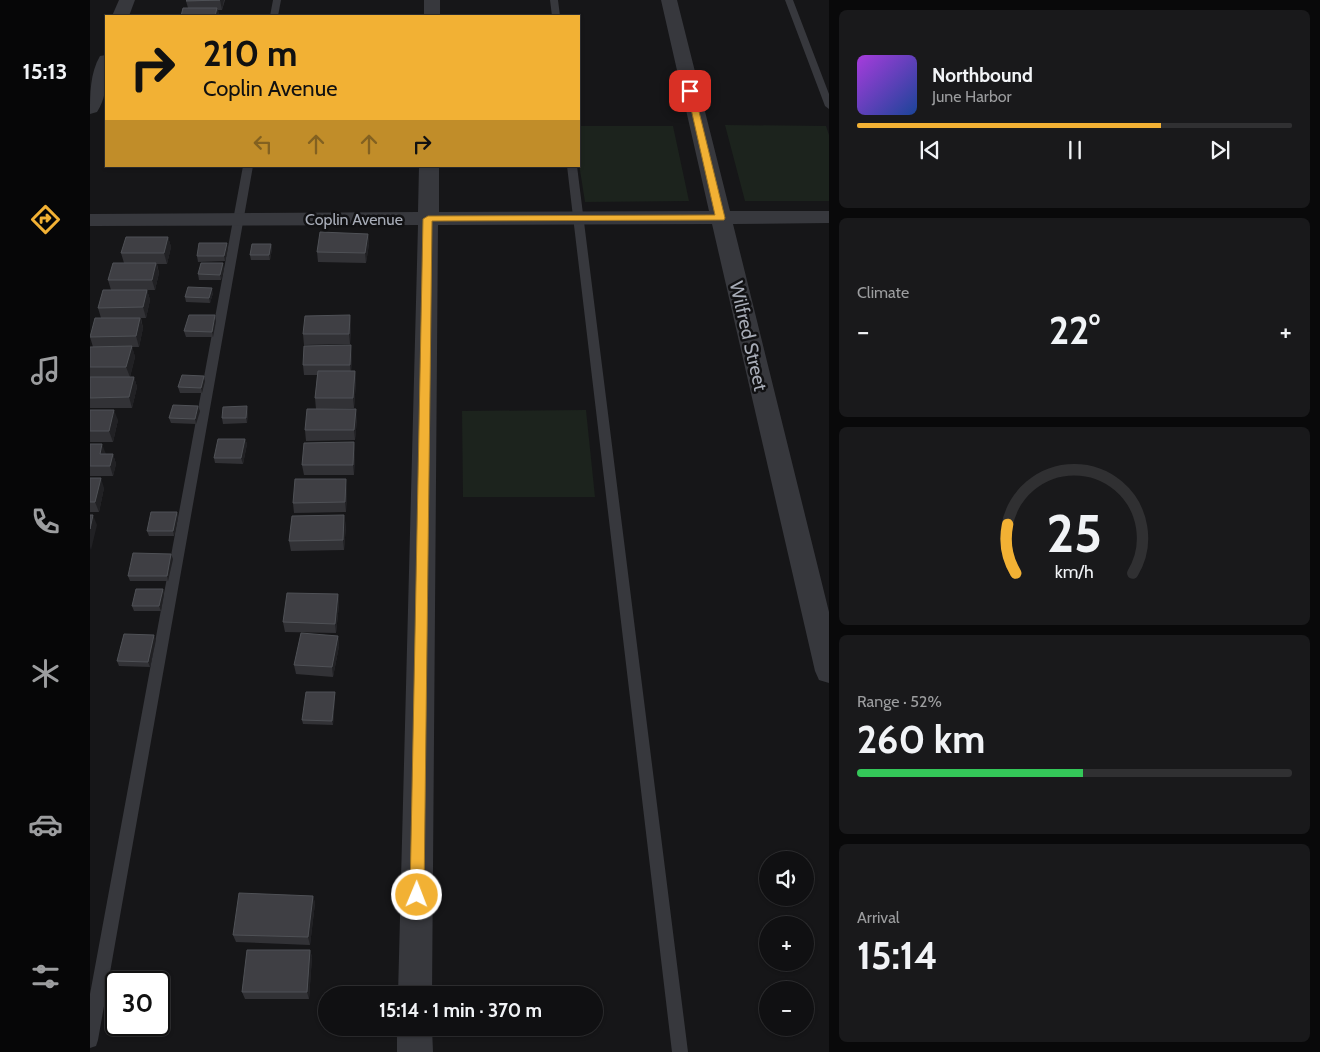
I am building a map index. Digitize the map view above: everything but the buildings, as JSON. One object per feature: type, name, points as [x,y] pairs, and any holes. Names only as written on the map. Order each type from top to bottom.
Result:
[{"type":"street","points":[[121,15],[127,0]]},
{"type":"street","points":[[432,0],[432,15]]},
{"type":"street","name":"Wilfred Street","points":[[669,0],[829,671]]},
{"type":"street","points":[[90,108],[105,63]]},
{"type":"street","points":[[416,986],[429,167]]},
{"type":"street","name":"Coplin Avenue","points":[[90,220],[829,218]]},
{"type":"street","points":[[414,1052],[415,1036]]},
{"type":"lane","points":[[274,15],[277,0]]},
{"type":"lane","points":[[554,0],[556,15]]},
{"type":"lane","points":[[789,0],[829,106]]},
{"type":"lane","points":[[90,1040],[248,167]]},
{"type":"lane","points":[[572,167],[680,1052]]},
{"type":"shaded area","points":[[725,125],[826,126],[829,135],[829,201],[745,201]]},
{"type":"shaded area","points":[[580,126],[673,126],[689,201],[585,202],[579,167]]},
{"type":"shaded area","points":[[586,410],[595,497],[463,497],[462,411]]},
{"type":"route","points":[[417,895],[428,219],[720,218],[690,91]]}]
